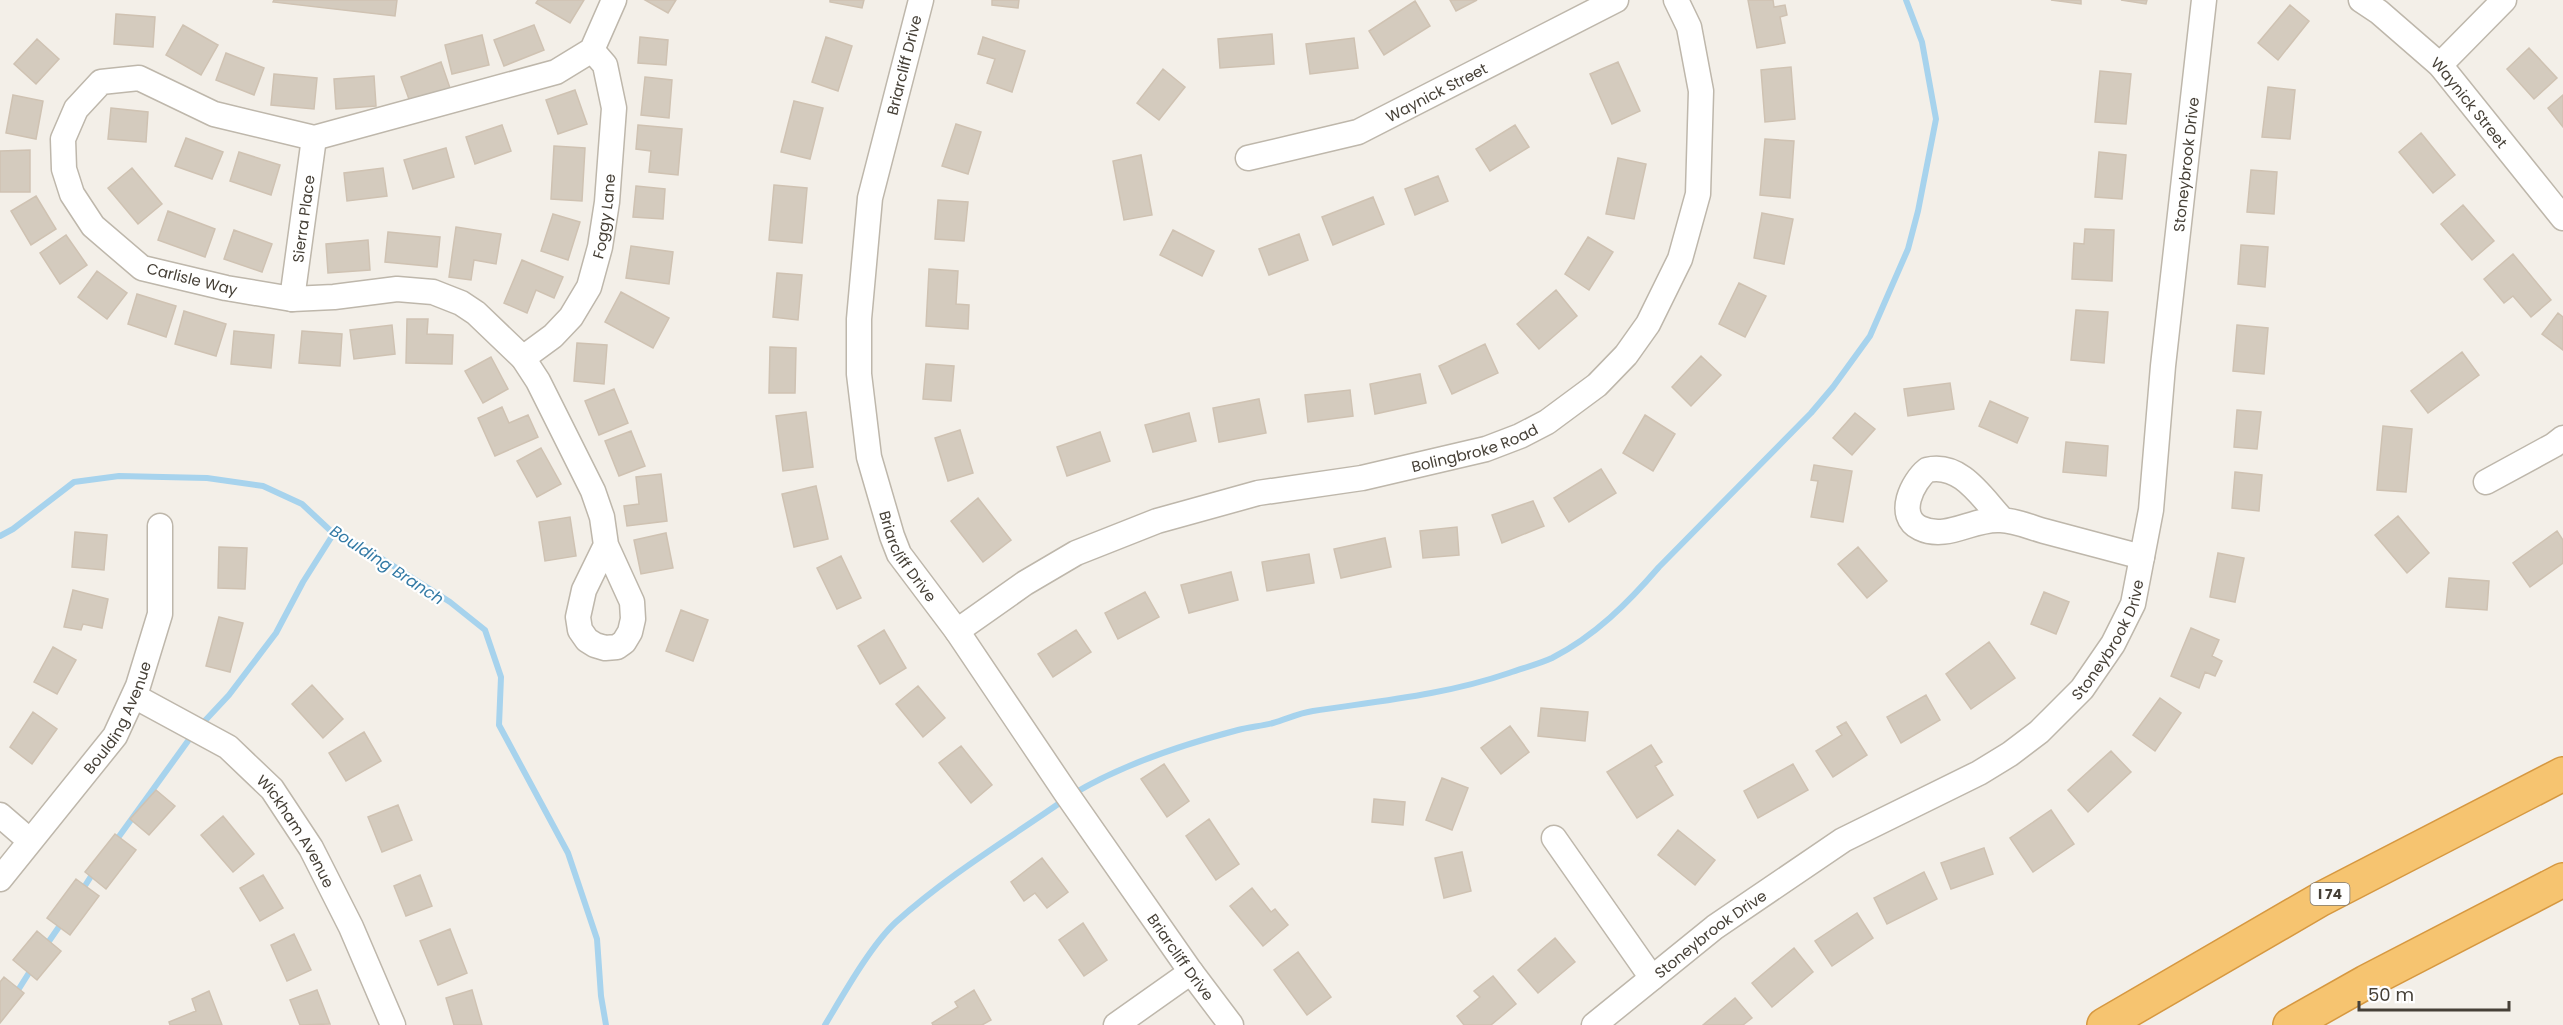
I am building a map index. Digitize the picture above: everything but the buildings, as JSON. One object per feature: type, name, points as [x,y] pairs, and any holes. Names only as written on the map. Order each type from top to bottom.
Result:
[{"type":"highway","name":"I 74","points":[[2104,1025],[2321,899],[2563,774]]},
{"type":"highway","points":[[2290,1025],[2366,982],[2563,880]]},
{"type":"street","points":[[592,50],[614,0]]},
{"type":"street","name":"Briarcliff Drive","points":[[921,0],[870,198],[859,320],[859,374],[869,457],[892,536],[899,554],[957,631],[1066,793],[1191,972],[1231,1025]]},
{"type":"street","name":"Waynick Street","points":[[1248,158],[1358,132],[1616,0]]},
{"type":"street","name":"Bolingbroke Road","points":[[957,631],[1025,583],[1076,553],[1157,521],[1258,493],[1362,478],[1486,449],[1520,436],[1547,422],[1597,385],[1626,355],[1648,324],[1680,259],[1698,194],[1701,91],[1689,27],[1676,0]]},
{"type":"street","name":"Stoneybrook Drive","points":[[1594,1025],[1715,927],[1843,840],[1979,773],[2039,732],[2082,688],[2113,644],[2133,604],[2151,510],[2164,354],[2204,0]]},
{"type":"street","name":"Waynick Street","points":[[2361,0],[2379,12],[2440,65],[2563,218]]},
{"type":"street","points":[[2440,65],[2504,0]]},
{"type":"street","name":"Carlisle Way","points":[[592,50],[556,72],[314,138],[214,114],[139,78],[102,82],[76,109],[63,139],[64,169],[72,194],[93,226],[142,268],[226,288],[292,299],[334,297],[397,289],[433,292],[461,303],[476,313],[523,358],[538,381],[593,491],[602,517],[606,545]]},
{"type":"street","name":"Foggy Lane","points":[[523,358],[553,336],[571,317],[589,287],[600,247],[607,202],[614,108],[605,65],[592,50]]},
{"type":"street","name":"Sierra Place","points":[[292,299],[314,138]]},
{"type":"street","points":[[2486,482],[2563,438]]},
{"type":"street","points":[[2002,519],[2142,557]]},
{"type":"street","name":"Boulding Avenue","points":[[0,879],[115,736],[134,696],[160,614],[160,526]]},
{"type":"street","name":"Wickham Avenue","points":[[134,696],[228,747],[272,789],[312,848],[351,927],[393,1025]]},
{"type":"street","points":[[0,815],[30,840]]},
{"type":"street","points":[[1554,838],[1652,978]]},
{"type":"street","points":[[1116,1025],[1191,972]]},
{"type":"waterway","points":[[1073,794],[1112,773],[1174,749],[1217,736],[1308,712],[1461,687],[1536,664],[1552,658],[1582,640],[1623,606],[1811,413],[1870,336],[1908,249],[1936,119],[1922,42],[1906,0]]},
{"type":"waterway","name":"Boulding Branch","points":[[0,536],[13,529],[74,482],[119,476],[207,478],[263,486],[302,504],[333,533],[363,547],[450,602],[485,630],[501,677],[499,725],[568,853],[597,939],[601,996],[606,1025]]},
{"type":"waterway","points":[[200,726],[229,695],[276,633],[303,582],[334,533]]},
{"type":"waterway","points":[[115,842],[193,734]]},
{"type":"waterway","points":[[825,1025],[867,957],[896,922],[957,873],[1064,800]]},
{"type":"waterway","points":[[81,892],[95,870]]},
{"type":"waterway","points":[[45,947],[63,921]]},
{"type":"waterway","points":[[15,995],[32,968]]}]
